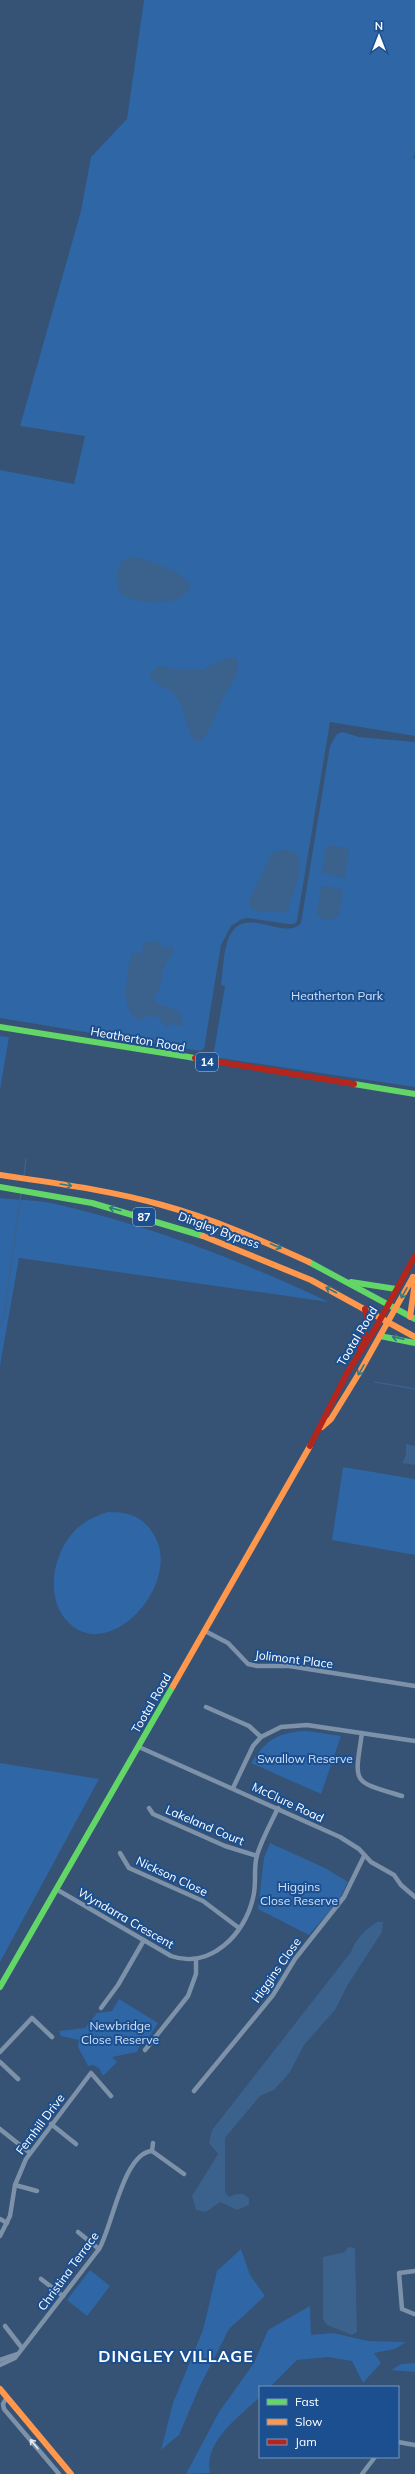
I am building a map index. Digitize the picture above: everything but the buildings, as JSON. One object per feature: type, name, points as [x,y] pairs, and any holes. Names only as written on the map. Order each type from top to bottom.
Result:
[{"type":"main road","name":"Heatherton Road","points":[[0,1028],[415,1094]]},
{"type":"main road","name":"Dingley Bypass","points":[[0,1175],[123,1195],[175,1209],[282,1248],[413,1318]]},
{"type":"main road","name":"Dingley Bypass","points":[[0,1187],[109,1208],[201,1234],[286,1268],[389,1321],[415,1337]]},
{"type":"main road","name":"Tootal Road","points":[[0,1987],[205,1631],[415,1256]]},
{"type":"main road","points":[[413,1318],[414,1276]]},
{"type":"main road","name":"Tootal Road","points":[[320,1428],[331,1419],[414,1276]]},
{"type":"main road","points":[[344,1280],[396,1289]]},
{"type":"main road","points":[[360,1352],[367,1320],[365,1309]]},
{"type":"main road","points":[[380,1336],[402,1339],[415,1343]]},
{"type":"main road","points":[[0,2389],[71,2474]]},
{"type":"street","name":"Jolimont Place","points":[[205,1631],[228,1643],[248,1664],[257,1666],[289,1666],[415,1686]]},
{"type":"street","points":[[206,1707],[249,1726],[261,1737]]},
{"type":"street","points":[[233,1788],[250,1750],[261,1737],[281,1727],[293,1725],[415,1741]]},
{"type":"street","points":[[362,1733],[356,1772],[359,1780],[366,1785],[402,1796]]},
{"type":"street","name":"McClure Road","points":[[139,1747],[278,1808],[352,1844],[364,1856],[394,1875],[401,1885],[415,1897]]},
{"type":"street","name":"Lakeland Court","points":[[149,1808],[153,1814],[218,1843],[257,1856]]},
{"type":"street","points":[[145,2050],[188,1996],[196,1974],[196,1960],[218,1950],[228,1942],[239,1928],[253,1900],[257,1856],[278,1808]]},
{"type":"street","name":"Nickson Close","points":[[120,1853],[129,1868],[203,1901],[239,1928]]},
{"type":"street","name":"Higgins Close","points":[[194,2091],[273,1995],[304,1947],[344,1897],[364,1856]]},
{"type":"street","name":"Wyndarra Crescent","points":[[56,1889],[177,1958],[196,1960]]},
{"type":"street","points":[[101,2008],[118,1985],[144,1940]]},
{"type":"street","points":[[0,2052],[32,2018],[52,2037]]},
{"type":"street","points":[[0,2062],[18,2079]]},
{"type":"street","name":"Fernhill Drive","points":[[0,2236],[7,2223],[15,2185],[20,2170],[30,2153],[51,2124],[92,2073],[111,2096]]},
{"type":"street","points":[[51,2124],[76,2144]]},
{"type":"street","points":[[0,2128],[30,2153]]},
{"type":"street","points":[[153,2143],[152,2151],[184,2174]]},
{"type":"street","name":"Christina Terrace","points":[[0,2365],[12,2360],[18,2353],[99,2249],[106,2235],[126,2175],[143,2155],[152,2151]]},
{"type":"street","points":[[15,2185],[38,2191]]},
{"type":"street","points":[[0,2219],[7,2223]]},
{"type":"street","points":[[78,2232],[99,2249]]},
{"type":"street","points":[[414,2314],[402,2309],[399,2273],[415,2271]]},
{"type":"street","points":[[40,2279],[63,2296]]},
{"type":"street","points":[[5,2326],[22,2348]]},
{"type":"street","points":[[0,2360],[18,2353]]},
{"type":"street","points":[[4,2395],[4,2409],[59,2474]]},
{"type":"street","points":[[399,2442],[415,2444]]},
{"type":"street","points":[[364,2473],[374,2458]]},
{"type":"green space","points":[[144,0],[415,0],[415,154],[413,158],[415,158],[415,736],[330,722],[297,921],[294,924],[288,924],[247,918],[242,919],[231,926],[221,945],[204,1049],[200,1051],[0,1018],[0,470],[74,484],[85,436],[20,426],[81,211],[91,157],[127,119]]},
{"type":"green space","name":"Heatherton Park","points":[[343,732],[359,737],[415,742],[415,1087],[213,1057],[225,986],[221,985],[224,954],[229,937],[236,927],[244,923],[294,928],[301,923],[330,746],[337,734]]},
{"type":"green space","points":[[0,1036],[9,1037],[0,1090]]},
{"type":"green space","points":[[0,1198],[53,1203],[129,1224],[197,1246],[329,1302],[19,1258],[0,1366]]},
{"type":"green space","points":[[343,1467],[415,1479],[415,1555],[332,1540]]},
{"type":"green space","points":[[108,1512],[135,1516],[145,1523],[150,1529],[154,1535],[160,1554],[159,1574],[151,1594],[138,1612],[122,1625],[104,1633],[86,1633],[69,1623],[61,1612],[56,1600],[54,1586],[55,1572],[58,1558],[72,1534],[87,1521]]},
{"type":"green space","name":"Swallow Reserve","points":[[307,1731],[341,1736],[321,1794],[251,1763],[262,1748],[274,1738],[288,1733]]},
{"type":"green space","points":[[0,1763],[99,1779],[0,1962]]},
{"type":"green space","name":"Higgins Close Reserve","points":[[270,1843],[325,1868],[348,1882],[339,1900],[309,1935],[258,1909],[264,1858]]},
{"type":"green space","name":"Newbridge Close Reserve","points":[[119,1999],[158,2023],[147,2040],[141,2043],[137,2052],[112,2057],[117,2062],[103,2076],[99,2068],[93,2065],[88,2066],[78,2047],[79,2040],[61,2036],[59,2031],[85,2028],[97,2013],[112,2011]]},
{"type":"green space","points":[[241,2249],[250,2275],[265,2296],[229,2329],[199,2388],[179,2435],[161,2450],[173,2403],[203,2330],[217,2271]]},
{"type":"green space","points":[[90,2270],[110,2286],[87,2316],[67,2300]]},
{"type":"green space","points":[[310,2306],[311,2335],[333,2333],[368,2341],[406,2342],[395,2349],[374,2353],[381,2363],[363,2383],[352,2361],[328,2357],[297,2360],[271,2386],[259,2386],[259,2398],[225,2430],[217,2440],[209,2462],[210,2473],[186,2474],[219,2412],[254,2363],[268,2330]]},
{"type":"green space","points":[[415,2363],[415,2372],[391,2370],[401,2364]]},
{"type":"shaded area","points":[[134,557],[156,564],[180,575],[190,584],[187,592],[181,598],[161,602],[139,601],[122,595],[117,584],[119,566],[128,558]]},
{"type":"shaded area","points":[[230,657],[238,659],[237,674],[224,696],[209,730],[200,742],[195,741],[189,730],[179,701],[172,692],[154,681],[150,673],[158,666],[176,669],[203,669]]},
{"type":"shaded area","points":[[330,845],[349,849],[345,878],[322,873],[325,849]]},
{"type":"shaded area","points":[[283,850],[295,852],[300,858],[299,875],[288,910],[284,913],[252,910],[249,905],[250,899],[271,854],[275,851]]},
{"type":"shaded area","points":[[327,886],[343,890],[339,916],[327,920],[319,917],[317,914],[321,887]]},
{"type":"shaded area","points":[[157,941],[161,943],[162,948],[172,946],[174,950],[163,969],[161,984],[154,1000],[158,1004],[179,1011],[184,1026],[174,1024],[166,1027],[159,1018],[149,1015],[141,1020],[134,1017],[129,1010],[126,990],[128,968],[132,952],[135,954],[143,950],[143,943]]},
{"type":"shaded area","points":[[406,1444],[415,1446],[415,1465],[402,1463],[406,1455]]},
{"type":"shaded area","points":[[377,1922],[383,1922],[382,1932],[347,1986],[335,2010],[304,2045],[290,2072],[274,2090],[260,2096],[225,2138],[225,2192],[229,2197],[239,2194],[246,2196],[249,2198],[249,2205],[237,2210],[220,2202],[206,2212],[196,2210],[192,2196],[218,2154],[209,2143],[212,2130],[351,1952],[358,1939],[365,1931]]},
{"type":"shaded area","points":[[348,2247],[355,2248],[357,2332],[352,2335],[327,2325],[323,2319],[323,2257],[345,2252]]},
{"type":"waterway","points":[[24,1176],[26,1159]]},
{"type":"waterway","points":[[0,1326],[4,1317],[21,1193]]},
{"type":"waterway","points":[[375,1382],[415,1389]]},
{"type":"traffic: fast","points":[[0,1027],[195,1058]]},
{"type":"traffic: fast","points":[[354,1084],[415,1094]]},
{"type":"traffic: fast","points":[[0,1187],[92,1203],[203,1236]]},
{"type":"traffic: fast","points":[[309,1262],[415,1319]]},
{"type":"traffic: fast","points":[[351,1282],[396,1289]]},
{"type":"traffic: fast","points":[[380,1336],[415,1343]]},
{"type":"traffic: fast","points":[[0,1987],[173,1686]]},
{"type":"traffic: slow","points":[[0,1175],[102,1191],[162,1205],[237,1230],[309,1262]]},
{"type":"traffic: slow","points":[[203,1236],[311,1280],[415,1337]]},
{"type":"traffic: slow","points":[[322,1427],[331,1419],[358,1375],[413,1277]]},
{"type":"traffic: slow","points":[[410,1317],[414,1289],[413,1277]]},
{"type":"traffic: slow","points":[[173,1686],[310,1446]]},
{"type":"traffic: slow","points":[[0,2389],[71,2474]]},
{"type":"traffic: jam","points":[[195,1058],[354,1084]]},
{"type":"traffic: jam","points":[[310,1446],[347,1373],[375,1329],[415,1256]]},
{"type":"traffic: jam","points":[[360,1352],[367,1320],[365,1309]]},
{"type":"district","name":"DINGLEY VILLAGE","points":[[176,2356]]}]
